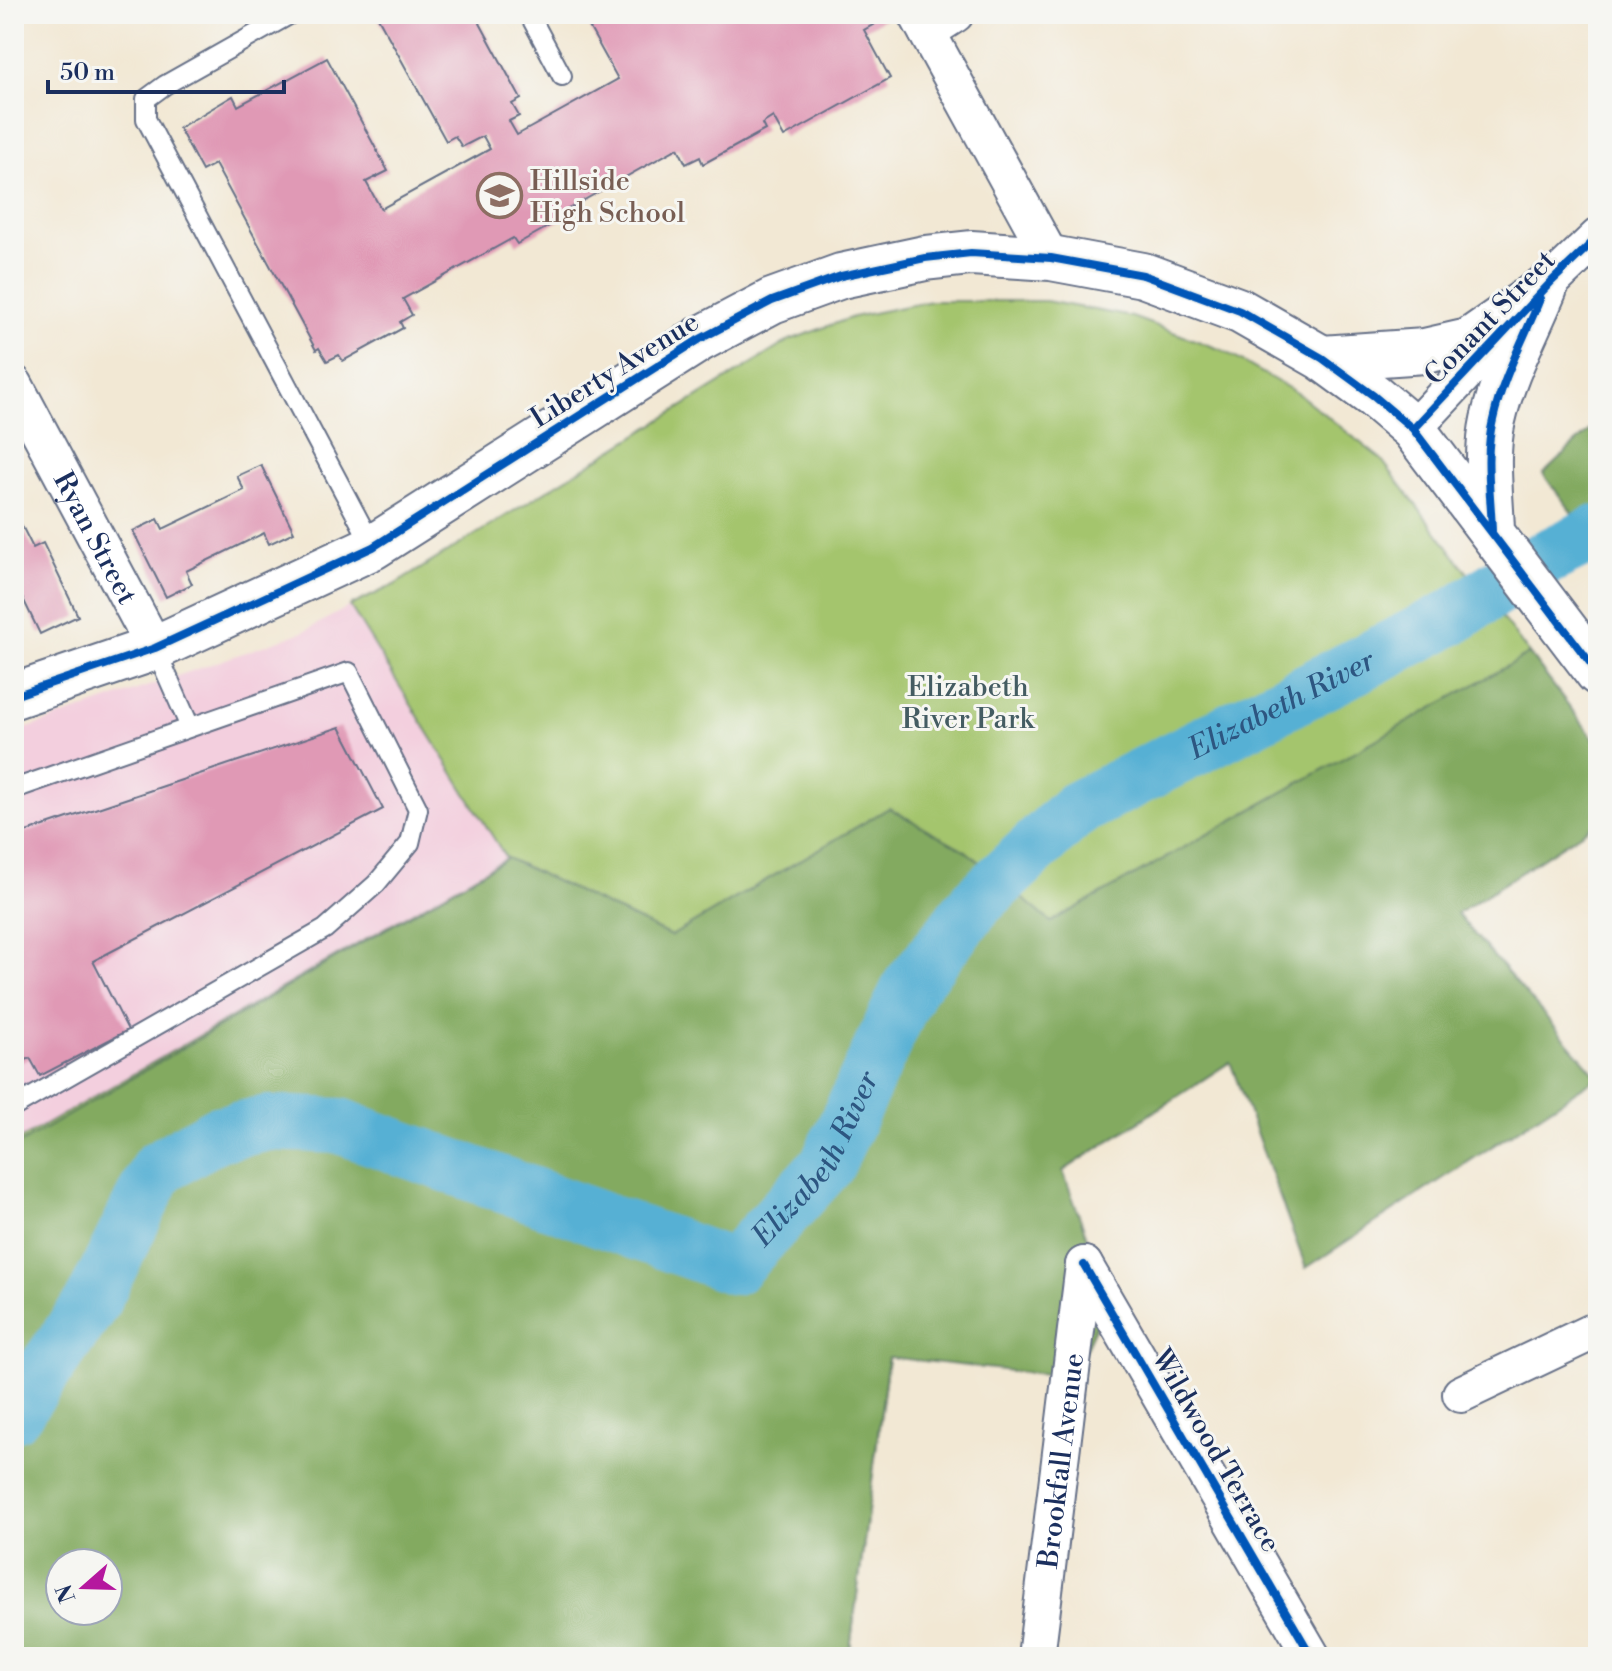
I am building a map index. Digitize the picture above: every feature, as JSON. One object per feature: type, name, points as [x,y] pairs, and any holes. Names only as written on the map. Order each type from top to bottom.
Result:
[{"type":"street","points":[[933,20],[1051,258]]},
{"type":"street","name":"Conant Street","points":[[1413,429],[1545,288],[1598,237]]},
{"type":"street","name":"Liberty Avenue","points":[[14,696],[155,648],[373,547],[700,339],[772,301],[841,276],[925,258],[971,253],[1051,258],[1143,275],[1240,311],[1322,358],[1413,429],[1598,673]]},
{"type":"street","points":[[1322,358],[1425,351],[1469,341],[1545,288]]},
{"type":"street","points":[[1492,531],[1489,452],[1492,422],[1504,384],[1545,288]]},
{"type":"street","name":"Ryan Street","points":[[14,384],[155,648]]},
{"type":"street","name":"Brookfall Avenue","points":[[1036,1657],[1084,1265]]},
{"type":"street","name":"Wildwood Terrace","points":[[1084,1265],[1312,1657]]},
{"type":"street","points":[[1461,1394],[1598,1329]]},
{"type":"lane","points":[[291,14],[165,85],[146,99],[146,119],[373,547]]},
{"type":"lane","points":[[529,14],[562,76]]},
{"type":"lane","points":[[155,648],[190,727]]},
{"type":"lane","points":[[14,789],[349,672],[418,809],[410,843],[376,884],[325,929],[14,1107]]},
{"type":"shaded area","points":[[350,606],[507,858],[14,1143],[14,733],[303,632]]},
{"type":"green space","name":"Elizabeth River Park","points":[[931,301],[1046,301],[1132,317],[1222,350],[1299,394],[1381,459],[1598,744],[1598,822],[1063,1171],[908,1206],[849,1657],[14,1657],[14,1143],[506,858],[350,606],[394,585],[790,340],[853,317]]},
{"type":"green space","points":[[1598,422],[1598,546],[1543,474]]},
{"type":"green space","name":"Elizabeth River Park","points":[[1529,654],[1598,744],[1598,822],[1457,914],[1598,1077],[1306,1268],[1230,1062],[1063,1171],[1109,1298],[1072,1378],[888,1357],[849,1657],[14,1657],[14,1147],[507,858],[671,936],[889,808],[966,851],[1051,922]]},
{"type":"building","name":"Hillside High School","points":[[376,14],[475,14],[521,99],[512,104],[519,116],[509,121],[517,135],[618,79],[582,14],[885,14],[887,17],[864,30],[890,78],[784,137],[773,117],[762,124],[765,130],[703,164],[700,157],[686,164],[678,148],[568,209],[571,214],[517,244],[513,238],[403,299],[412,315],[400,322],[403,328],[343,361],[339,355],[327,361],[319,348],[316,350],[215,164],[202,171],[179,128],[233,96],[238,106],[327,58],[388,171],[366,182],[381,209],[490,149],[483,136],[462,147],[455,136],[446,141]]},
{"type":"building","points":[[261,465],[294,532],[269,544],[264,533],[186,571],[192,584],[166,597],[133,531],[158,519],[163,529],[244,490],[237,476]]},
{"type":"building","points":[[20,522],[33,548],[43,543],[78,616],[40,634],[14,580],[14,525]]},
{"type":"building","points":[[340,727],[383,809],[93,961],[128,1030],[40,1076],[30,1058],[16,1065],[14,836]]},
{"type":"waterway","name":"Elizabeth River","points":[[14,1414],[93,1301],[158,1168],[217,1134],[269,1123],[340,1126],[734,1267],[827,1165],[910,986],[976,903],[1076,809],[1456,615],[1527,567],[1598,532]]},
{"type":"cycle path","points":[[1413,429],[1552,281],[1598,237]]},
{"type":"cycle path","points":[[14,696],[155,648],[373,547],[700,339],[772,301],[841,276],[925,258],[971,253],[1051,258],[1143,275],[1240,311],[1322,358],[1413,429],[1598,673]]},
{"type":"cycle path","points":[[1492,531],[1488,461],[1490,434],[1508,374],[1540,299]]},
{"type":"cycle path","points":[[1084,1265],[1312,1657]]},
{"type":"place","name":"Hillside High School","points":[[499,196]]}]
